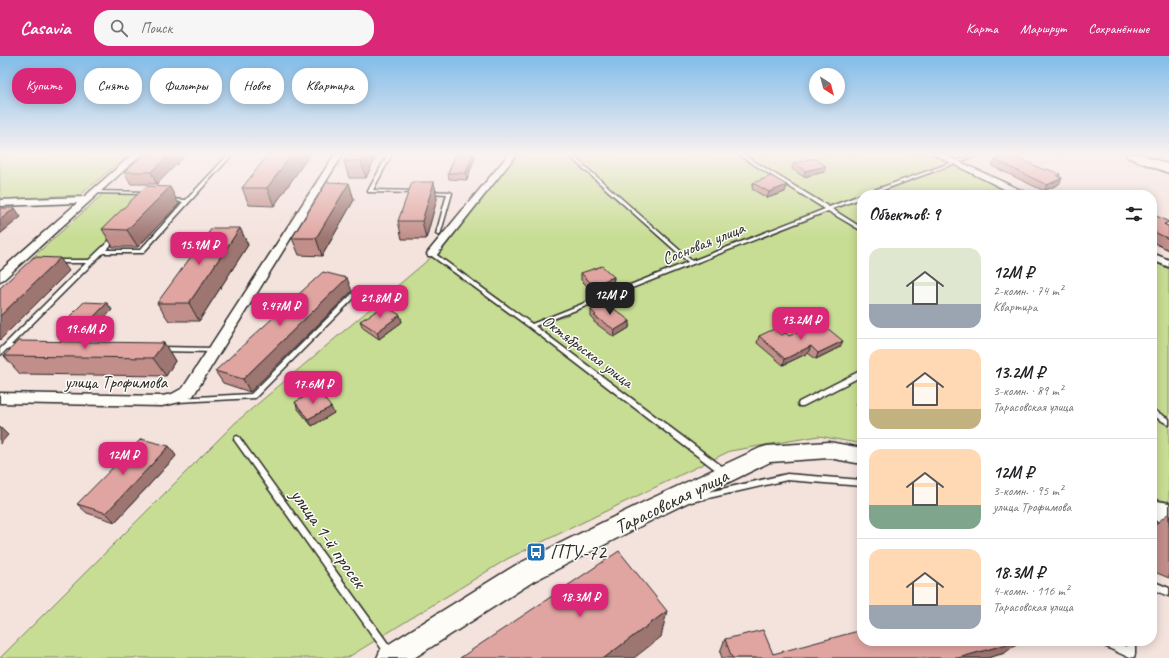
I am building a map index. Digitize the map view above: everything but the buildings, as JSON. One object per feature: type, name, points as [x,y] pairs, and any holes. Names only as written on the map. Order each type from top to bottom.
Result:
[{"type":"street","points":[[0,277],[22,260],[106,182]]},
{"type":"street","name":"улица Трофимова","points":[[0,398],[170,400],[188,392],[321,182]]},
{"type":"street","points":[[432,254],[490,182]]},
{"type":"street","points":[[997,182],[1013,190]]},
{"type":"street","points":[[0,204],[86,200]]},
{"type":"street","points":[[1157,258],[1169,264]]},
{"type":"street","name":"Тарасовская улица","points":[[391,657],[525,573],[654,508],[767,454],[829,450],[857,455]]},
{"type":"street","points":[[1157,511],[1169,513]]},
{"type":"lane","points":[[101,251],[141,252],[205,182]]},
{"type":"lane","points":[[375,182],[370,191],[418,192]]},
{"type":"lane","points":[[601,182],[692,263]]},
{"type":"lane","points":[[785,182],[857,227]]},
{"type":"lane","points":[[878,190],[900,182]]},
{"type":"lane","points":[[95,192],[146,193],[152,196]]},
{"type":"lane","points":[[426,192],[450,192],[438,234]]},
{"type":"lane","name":"Сосновая улица","points":[[532,326],[857,198]]},
{"type":"lane","points":[[167,200],[187,201]]},
{"type":"lane","points":[[0,353],[122,230]]},
{"type":"lane","name":"Октябрьская улица","points":[[432,254],[532,326],[726,473]]},
{"type":"lane","points":[[50,261],[90,262]]},
{"type":"lane","points":[[170,400],[253,396],[359,290]]},
{"type":"lane","points":[[6,347],[22,347]]},
{"type":"lane","points":[[153,349],[215,350]]},
{"type":"lane","points":[[801,404],[857,376]]},
{"type":"lane","points":[[1157,415],[1169,422]]},
{"type":"lane","name":"улица 1-й просек","points":[[237,439],[391,657]]},
{"type":"lane","points":[[654,508],[787,477],[857,483]]},
{"type":"lane","points":[[1157,587],[1169,592]]},
{"type":"lane","points":[[1114,646],[1131,654],[1131,646]]},
{"type":"green space","points":[[0,182],[95,182],[80,195],[0,199]]},
{"type":"green space","points":[[495,182],[990,182],[1007,190],[857,190],[857,443],[819,436],[730,451],[507,559],[347,658],[0,658],[235,423],[441,249]]},
{"type":"green space","points":[[104,193],[144,194],[151,200],[89,261],[31,259]]},
{"type":"green space","points":[[1157,263],[1169,269],[1169,502],[1157,499]]},
{"type":"place","name":"ПТУ-72","points":[[536,552]]}]
